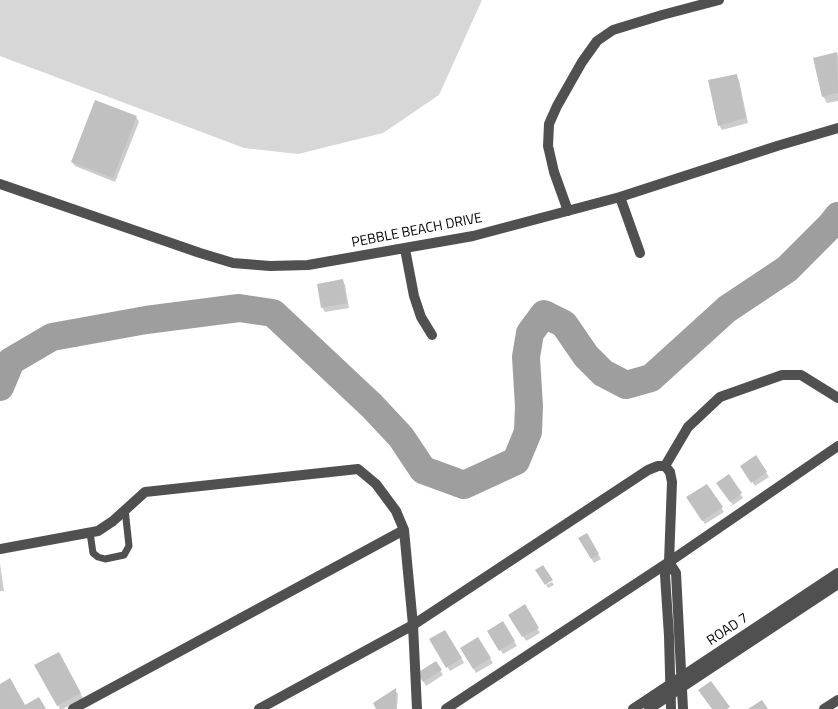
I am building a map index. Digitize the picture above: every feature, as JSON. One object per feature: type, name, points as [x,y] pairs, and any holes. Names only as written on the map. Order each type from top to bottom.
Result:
[{"type":"street","points":[[568,211],[554,172],[548,146],[549,124],[577,70],[597,40],[613,30],[719,0]]},
{"type":"street","name":"PEBBLE BEACH DRIVE","points":[[1,187],[233,263],[270,266],[308,266],[473,236],[620,197],[838,128]]},
{"type":"street","points":[[620,197],[640,253]]},
{"type":"street","points":[[405,249],[418,310],[432,334]]},
{"type":"street","points":[[665,466],[688,427],[720,397],[782,375],[801,375],[838,398]]},
{"type":"street","points":[[446,709],[669,562],[838,446]]},
{"type":"street","points":[[259,709],[414,625],[648,470],[658,466],[665,466]]},
{"type":"street","points":[[665,466],[670,472],[672,482],[669,562],[665,575],[671,709]]},
{"type":"street","points":[[0,548],[98,531],[113,522],[145,492],[358,469],[376,484],[396,510],[404,530],[414,625],[416,709]]},
{"type":"street","points":[[73,709],[404,530]]},
{"type":"street","points":[[669,562],[676,572],[684,709]]},
{"type":"street","name":"ROAD 7","points":[[682,681],[838,573]]},
{"type":"street","name":"ROAD 7","points":[[633,709],[671,688],[838,584]]},
{"type":"street","name":"ROAD 7","points":[[649,709],[671,688]]},
{"type":"street","points":[[824,709],[838,700]]},
{"type":"lane","points":[[90,533],[93,553],[98,557],[105,559],[124,555],[128,546],[125,509]]},
{"type":"shaded area","points":[[0,0],[482,0],[439,95],[383,133],[298,154],[244,148],[0,56]]},
{"type":"building","points":[[837,52],[838,93],[822,97],[813,58]]},
{"type":"building","points":[[737,74],[746,118],[718,126],[708,80]]},
{"type":"building","points":[[95,100],[137,116],[113,178],[71,162]]},
{"type":"building","points":[[343,279],[347,303],[321,308],[317,284]]},
{"type":"building","points":[[756,455],[767,472],[751,483],[740,466]]},
{"type":"building","points":[[729,474],[742,493],[730,502],[716,483]]},
{"type":"building","points":[[707,484],[723,507],[702,521],[686,497]]},
{"type":"building","points":[[587,533],[599,554],[591,559],[578,538]]},
{"type":"building","points":[[543,565],[553,580],[545,585],[535,570]]},
{"type":"building","points":[[525,604],[539,628],[522,637],[508,615]]},
{"type":"building","points":[[503,621],[515,641],[499,651],[487,631]]},
{"type":"building","points":[[445,630],[462,658],[446,668],[429,639]]},
{"type":"building","points":[[478,637],[491,658],[473,669],[460,648]]},
{"type":"building","points":[[59,652],[81,693],[57,706],[34,665]]},
{"type":"building","points":[[436,661],[442,670],[423,682],[417,673]]},
{"type":"building","points":[[10,678],[25,705],[39,697],[46,709],[0,709],[0,684]]},
{"type":"building","points":[[711,681],[730,707],[727,709],[712,709],[698,690]]},
{"type":"building","points":[[396,688],[396,709],[376,709],[373,703]]},
{"type":"building","points":[[762,700],[768,709],[748,709]]},
{"type":"waterway","points":[[0,387],[11,361],[52,337],[146,320],[239,308],[273,313],[372,406],[401,437],[423,470],[464,485],[516,461],[528,432],[529,406],[526,357],[530,333],[544,314],[564,324],[586,356],[603,373],[626,385],[651,378],[727,309],[787,269],[838,216]]}]
